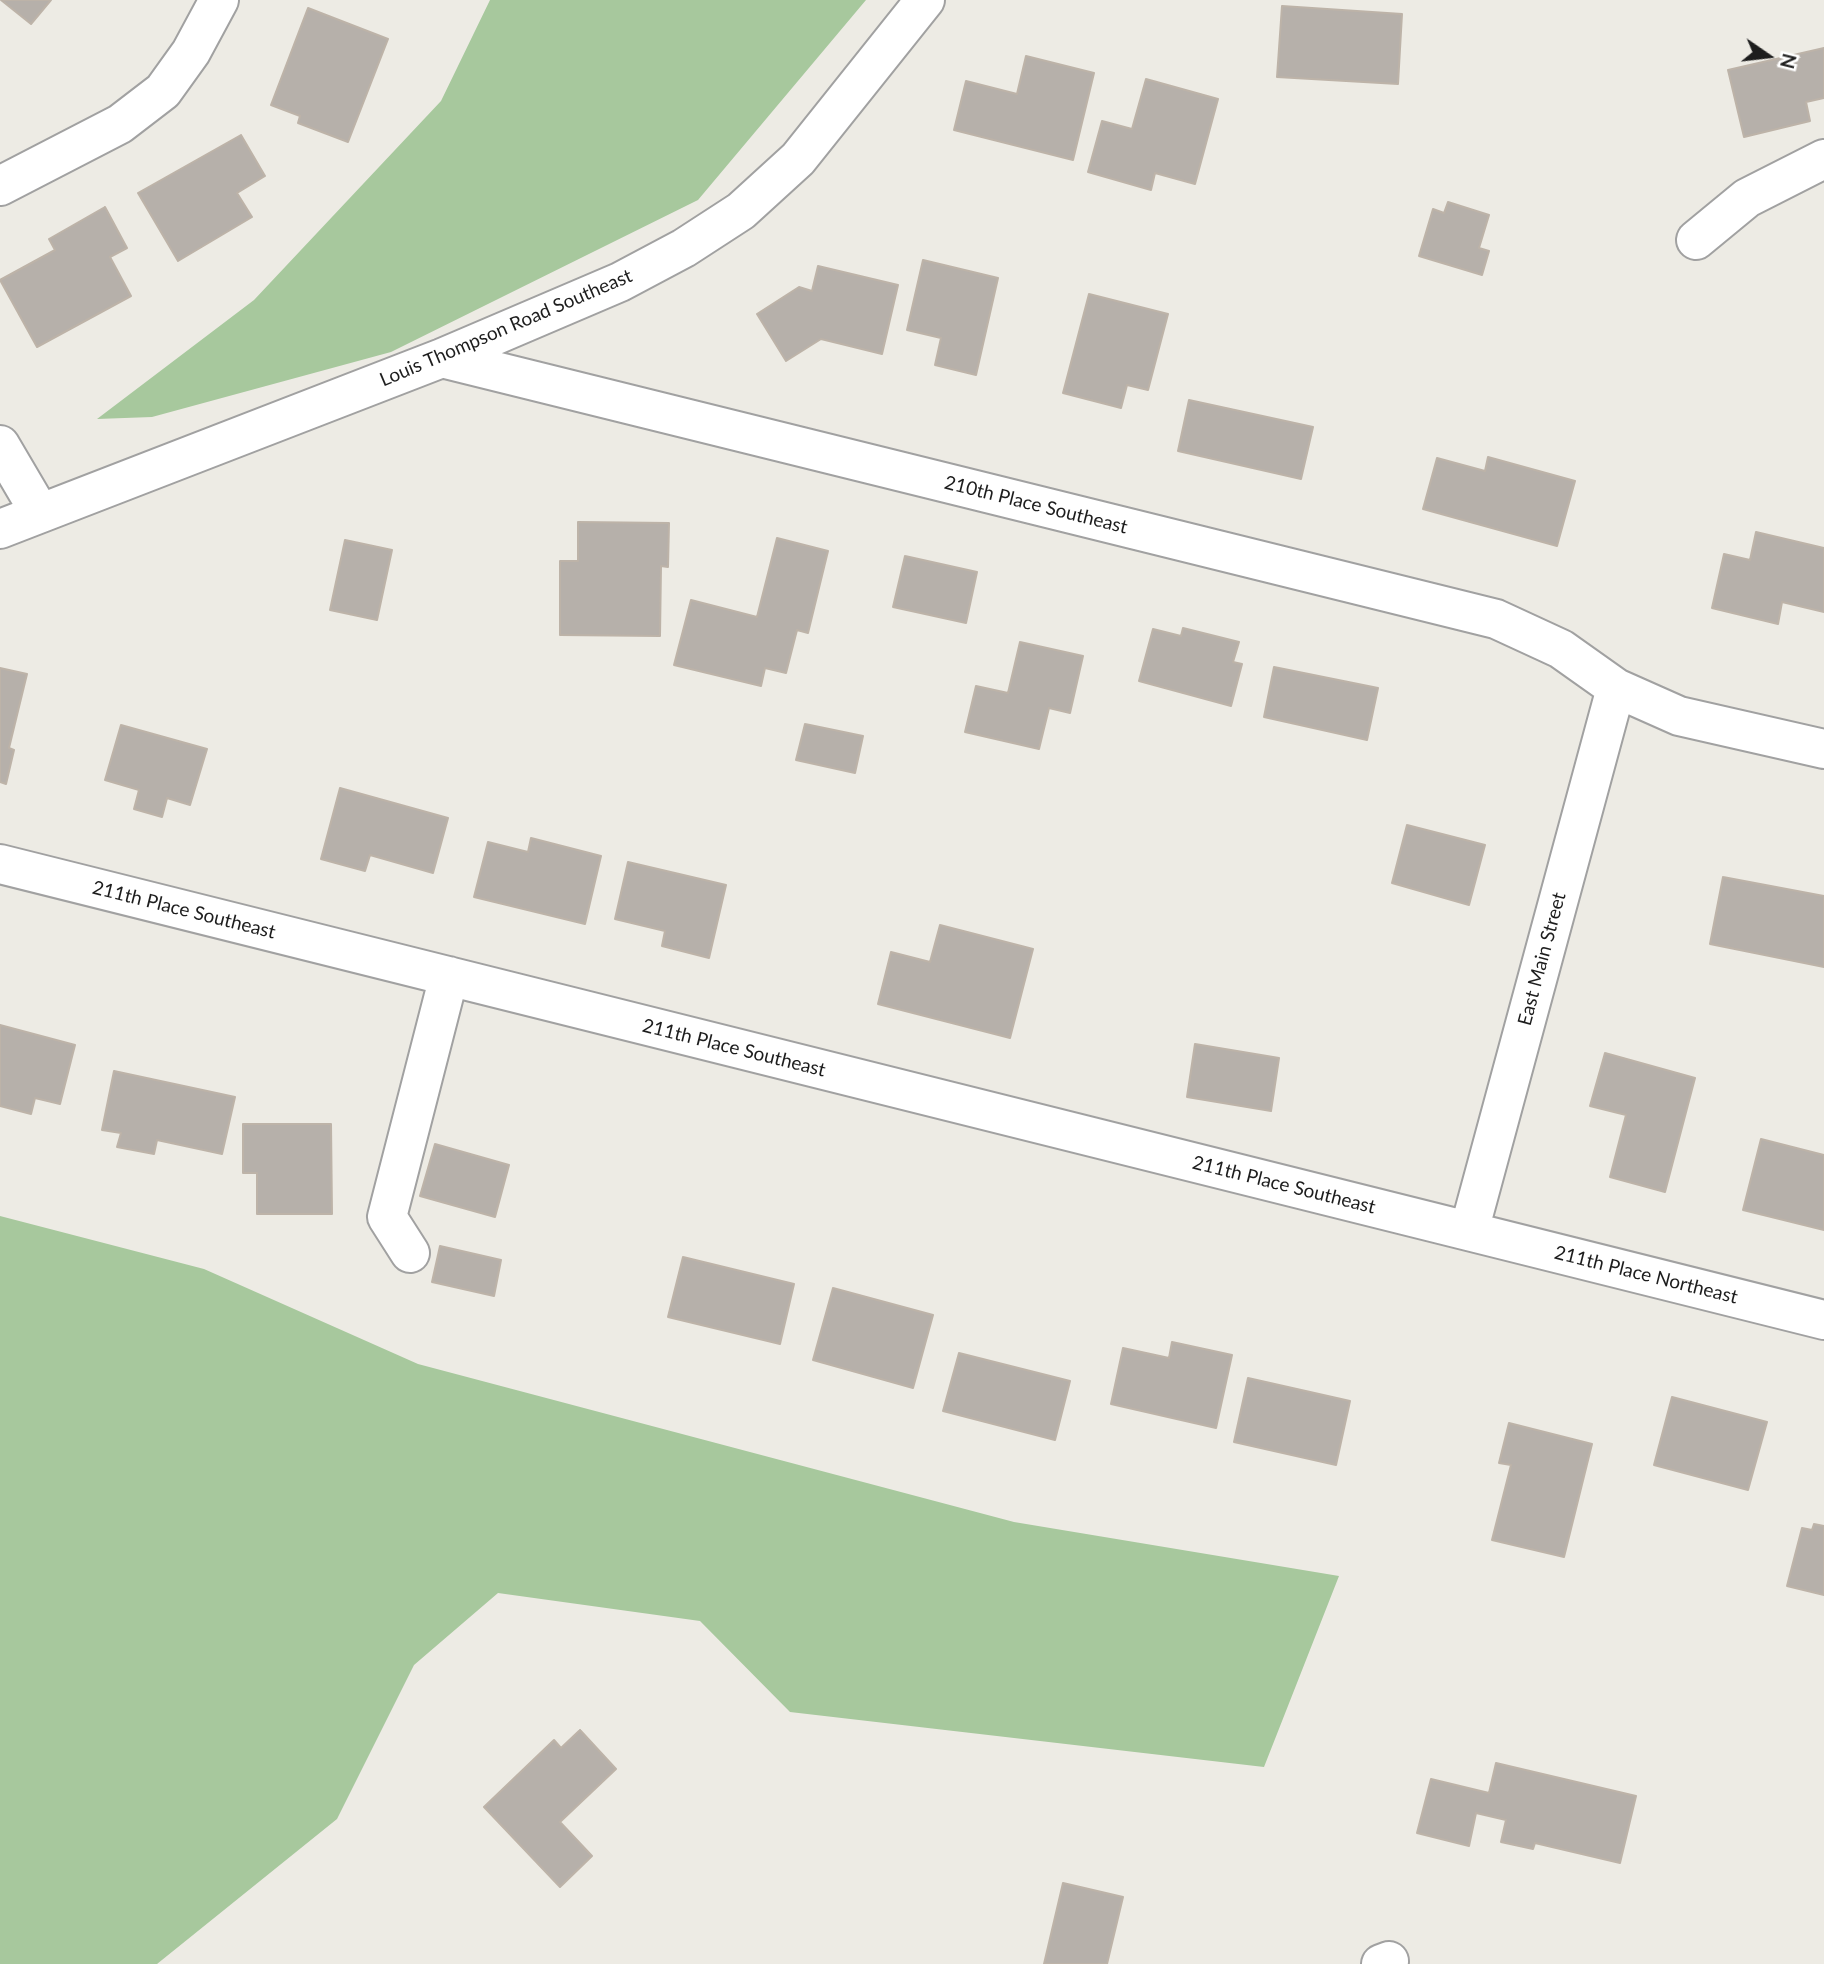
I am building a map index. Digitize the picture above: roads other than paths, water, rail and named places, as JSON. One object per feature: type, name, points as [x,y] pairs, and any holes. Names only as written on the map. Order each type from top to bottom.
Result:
[{"type":"street","points":[[0,187],[120,124],[163,91],[191,52],[219,0]]},
{"type":"street","name":"Louis Thompson Road Southeast","points":[[0,529],[442,358],[620,282],[684,248],[741,211],[798,159],[925,0]]},
{"type":"street","points":[[1696,240],[1747,198],[1824,159]]},
{"type":"street","name":"210th Place Southeast","points":[[442,358],[1496,619],[1561,649],[1616,688],[1679,716],[1824,749]]},
{"type":"street","points":[[0,445],[40,513]]},
{"type":"street","name":"East Main Street","points":[[1469,1231],[1616,688]]},
{"type":"street","name":"211th Place Southeast","points":[[0,864],[1469,1231]]},
{"type":"street","points":[[410,1253],[387,1217],[449,976]]},
{"type":"street","name":"211th Place Northeast","points":[[1469,1231],[1824,1320]]}]
